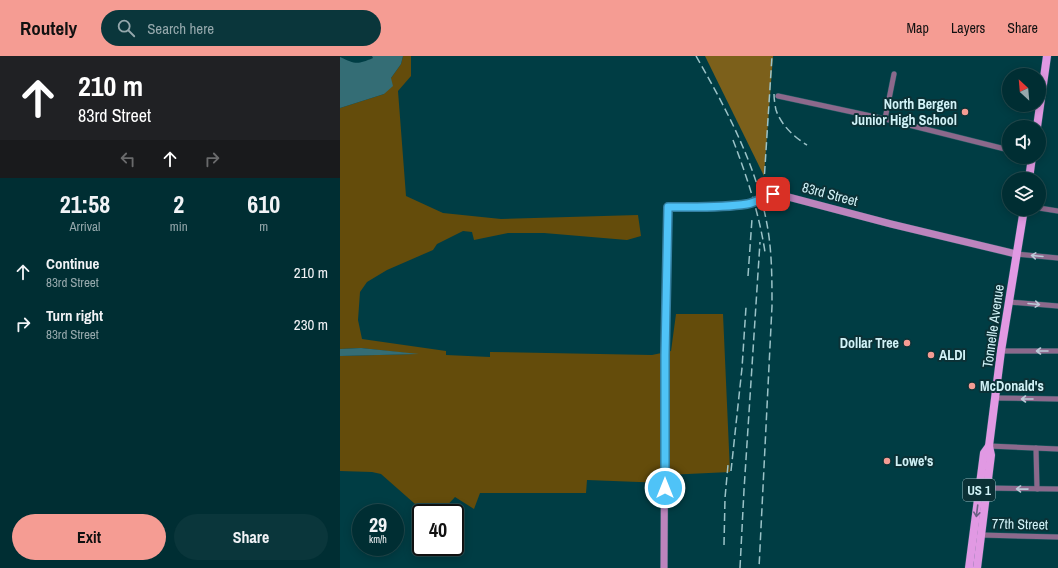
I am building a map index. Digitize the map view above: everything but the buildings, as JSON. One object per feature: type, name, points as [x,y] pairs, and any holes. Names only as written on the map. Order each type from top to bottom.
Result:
[{"type":"main road","points":[[1038,120],[1047,56]]},
{"type":"main road","name":"Tonnelle Avenue","points":[[977,568],[991,455],[989,446],[1001,351],[1023,216]]},
{"type":"main road","name":"Tonnelle Avenue","points":[[970,568],[984,453],[989,446]]},
{"type":"street","points":[[885,119],[894,74]]},
{"type":"street","points":[[778,96],[885,119],[1002,148]]},
{"type":"street","name":"83rd Street","points":[[664,568],[665,355],[668,207],[748,204],[766,196],[777,194],[1016,254],[1058,258]]},
{"type":"street","points":[[1046,209],[1058,211]]},
{"type":"street","points":[[1009,302],[1058,306]]},
{"type":"street","points":[[1001,351],[1058,351]]},
{"type":"street","points":[[995,398],[1058,399]]},
{"type":"street","points":[[989,446],[1058,449]]},
{"type":"street","points":[[1036,448],[1037,489]]},
{"type":"street","points":[[987,488],[1058,489]]},
{"type":"street","name":"77th Street","points":[[981,535],[1058,537]]},
{"type":"shaded area","points":[[403,56],[411,56],[411,76],[398,91],[406,196],[443,213],[501,219],[638,215],[641,236],[627,240],[544,233],[508,233],[474,240],[472,232],[463,231],[437,244],[433,250],[387,270],[367,282],[360,292],[358,320],[362,339],[446,351],[446,355],[490,357],[490,352],[652,355],[671,351],[676,314],[723,314],[730,472],[666,475],[665,483],[587,480],[586,493],[480,493],[474,509],[455,497],[448,504],[415,504],[381,474],[372,472],[340,471],[340,356],[414,354],[361,348],[340,349],[340,108],[384,94],[391,78],[401,64]]},
{"type":"shaded area","points":[[705,56],[773,56],[764,176]]},
{"type":"water","points":[[372,56],[403,56],[401,64],[391,78],[393,86],[384,94],[340,108],[340,57],[359,63],[373,58]]},
{"type":"water","points":[[361,348],[419,354],[340,356],[340,349]]},
{"type":"railway","points":[[696,56],[719,97],[740,140],[757,184],[768,230],[772,268],[772,306],[759,568]]},
{"type":"railway","points":[[763,198],[772,56]]},
{"type":"railway","points":[[774,94],[776,110],[781,121],[797,138],[807,145]]},
{"type":"railway","points":[[733,140],[752,195],[765,252]]},
{"type":"railway","points":[[748,276],[752,219]]},
{"type":"railway","points":[[740,568],[760,242]]},
{"type":"railway","points":[[731,471],[742,368],[746,307]]},
{"type":"railway","points":[[724,545],[725,498],[728,465]]},
{"type":"place","name":"North Bergen Junior High School","points":[[965,112]]},
{"type":"place","name":"Dollar Tree","points":[[907,343]]},
{"type":"place","name":"ALDI","points":[[931,355]]},
{"type":"place","name":"McDonald's","points":[[972,386]]},
{"type":"place","name":"Lowe's","points":[[887,461]]},
{"type":"route","points":[[665,488],[665,355],[668,207],[748,204],[773,194]]}]
